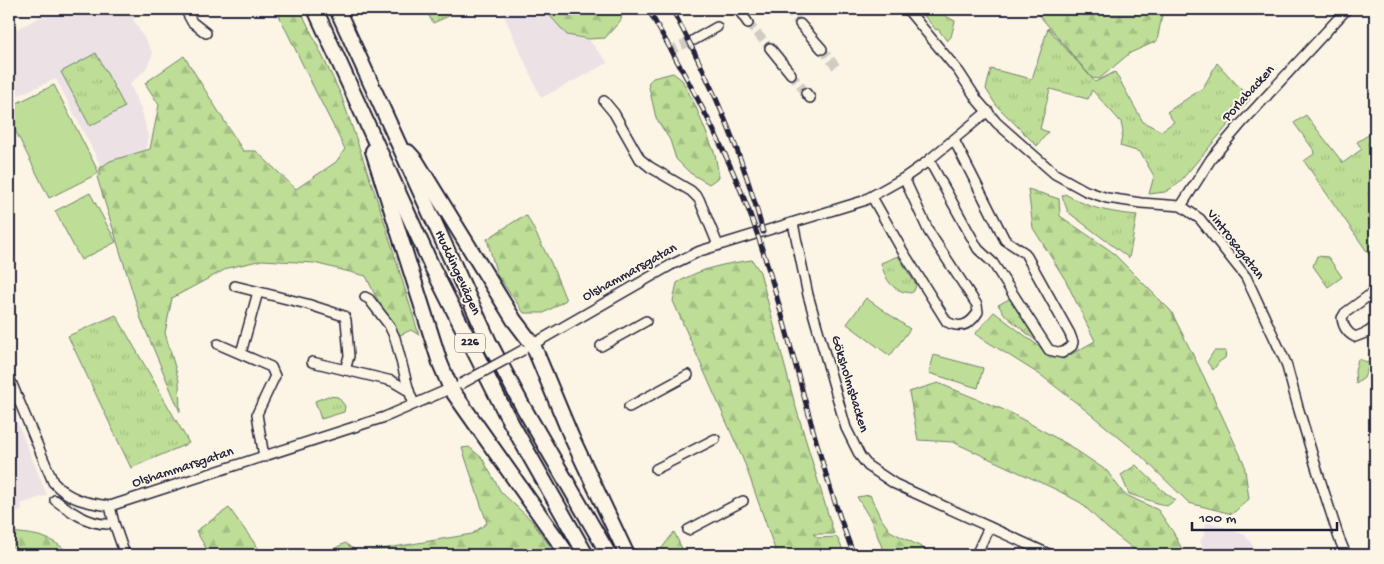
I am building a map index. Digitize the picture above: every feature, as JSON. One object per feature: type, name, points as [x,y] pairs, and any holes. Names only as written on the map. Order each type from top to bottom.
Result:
[{"type":"main road","name":"Huddingevägen","points":[[315,9],[433,269],[506,414],[586,555]]},
{"type":"main road","name":"Huddingevägen","points":[[337,9],[489,342],[522,405],[609,555]]},
{"type":"main road","points":[[368,124],[373,153],[440,363],[568,555]]},
{"type":"main road","points":[[398,141],[416,161],[514,320],[627,555]]},
{"type":"street","points":[[185,9],[192,22],[206,33]]},
{"type":"street","points":[[747,9],[741,13],[748,22]]},
{"type":"street","points":[[907,9],[998,123],[1055,174],[1086,191],[1124,201],[1181,206]]},
{"type":"street","name":"Porlabacken","points":[[1181,206],[1211,159],[1240,124],[1347,9]]},
{"type":"street","points":[[800,24],[822,49]]},
{"type":"street","points":[[694,40],[717,27]]},
{"type":"street","points":[[770,48],[791,74]]},
{"type":"street","points":[[604,101],[614,113],[640,159],[691,191],[699,200],[718,245]]},
{"type":"street","name":"Olshammarsgatan","points":[[110,506],[385,417],[456,386],[528,348],[670,265],[718,245],[794,224],[863,201],[904,178],[929,160],[988,111]]},
{"type":"street","points":[[929,160],[978,249],[993,263],[1049,350],[1062,353],[1072,346],[1073,342],[1070,334],[1025,253],[1005,240],[954,140]]},
{"type":"street","points":[[872,196],[899,245],[947,322],[955,326],[966,324],[978,312],[977,305],[929,232],[904,178]]},
{"type":"street","name":"Vintrosagatan","points":[[1181,206],[1200,219],[1246,277],[1255,295],[1286,363],[1317,470],[1346,555]]},
{"type":"street","name":"Göksholmsbacken","points":[[794,224],[808,295],[846,428],[860,456],[868,466],[888,480],[1052,555]]},
{"type":"street","points":[[236,286],[307,304],[344,316],[349,356],[345,370]]},
{"type":"street","points":[[1375,291],[1345,313],[1342,318],[1342,323],[1354,337],[1368,332],[1375,327]]},
{"type":"street","points":[[241,353],[258,292]]},
{"type":"street","points":[[365,297],[369,299],[395,338],[414,404]]},
{"type":"street","points":[[601,346],[646,321]]},
{"type":"street","points":[[218,344],[271,367],[274,371],[275,376],[257,414],[264,457]]},
{"type":"street","points":[[312,362],[392,381],[409,391]]},
{"type":"street","points":[[629,407],[688,375]]},
{"type":"street","points":[[9,377],[53,482],[70,497],[84,502],[110,506],[125,555]]},
{"type":"street","points":[[656,469],[715,439]]},
{"type":"street","points":[[55,500],[84,518],[108,524]]},
{"type":"street","points":[[688,530],[743,501]]},
{"type":"street","points":[[976,555],[989,527]]},
{"type":"shaded area","points":[[56,9],[150,9],[133,19],[153,53],[146,69],[130,84],[142,111],[148,136],[146,150],[104,172],[56,79],[9,99],[9,33]]},
{"type":"shaded area","points":[[501,9],[544,9],[567,35],[588,39],[608,63],[541,98]]},
{"type":"shaded area","points":[[9,405],[47,495],[21,504],[21,511],[9,515]]},
{"type":"shaded area","points":[[1206,521],[1245,535],[1260,555],[1194,555],[1203,547],[1200,541],[1204,535]]},
{"type":"green space","points":[[276,9],[300,9],[341,95],[381,211],[419,335],[411,330],[398,336],[366,276],[314,263],[262,260],[228,268],[172,298],[165,333],[179,381],[180,412],[141,319],[97,177],[100,175],[100,168],[110,161],[150,149],[159,105],[145,83],[184,56],[243,151],[256,151],[296,189],[336,162],[345,149]]},
{"type":"green space","points":[[425,9],[444,9],[449,16],[433,23]]},
{"type":"green space","points":[[544,9],[623,9],[621,20],[605,38],[588,39],[567,35]]},
{"type":"green space","points":[[932,9],[955,21],[951,37],[947,41],[921,12]]},
{"type":"green space","points":[[1034,9],[1163,10],[1157,41],[1130,53],[1099,79],[1092,78]]},
{"type":"green space","points":[[1048,28],[1095,82],[1115,72],[1143,122],[1161,131],[1174,122],[1167,112],[1203,88],[1217,63],[1250,99],[1178,184],[1165,192],[1149,194],[1154,176],[1140,152],[1120,146],[1123,132],[1121,122],[1092,90],[1088,99],[1050,89],[1040,129],[1048,132],[1037,146],[996,105],[986,89],[991,69],[1032,79]]},
{"type":"green space","points":[[96,53],[125,107],[90,126],[61,72]]},
{"type":"green space","points":[[673,73],[682,80],[695,105],[715,154],[719,177],[709,184],[690,173],[676,159],[670,140],[656,118],[648,83],[653,78]]},
{"type":"green space","points":[[54,85],[99,173],[49,198],[9,118],[9,107]]},
{"type":"green space","points":[[1306,115],[1343,163],[1362,149],[1357,142],[1375,131],[1375,263],[1304,161],[1314,154],[1313,149],[1294,123]]},
{"type":"green space","points":[[1028,189],[1059,199],[1060,216],[1111,251],[1171,311],[1244,463],[1249,499],[1232,514],[1189,503],[1138,453],[1083,408],[1042,376],[975,334],[994,312],[1045,351],[1063,359],[1095,341],[1066,281],[1033,228]]},
{"type":"green space","points":[[90,193],[116,242],[81,260],[55,211]]},
{"type":"green space","points":[[1065,194],[1100,209],[1137,215],[1129,258],[1068,212],[1062,196]]},
{"type":"green space","points":[[527,216],[551,263],[566,300],[544,313],[524,313],[497,275],[487,239],[520,218]]},
{"type":"green space","points":[[898,256],[916,285],[911,293],[899,290],[890,284],[883,269],[881,263]]},
{"type":"green space","points":[[1317,256],[1328,257],[1342,277],[1328,287],[1313,266]]},
{"type":"green space","points":[[752,260],[760,272],[794,401],[834,534],[813,534],[818,538],[837,537],[845,555],[777,555],[745,464],[673,301],[677,283],[686,278],[713,267]]},
{"type":"green space","points":[[866,298],[910,329],[890,356],[847,324]]},
{"type":"green space","points":[[1011,298],[1040,344],[1006,316],[998,305]]},
{"type":"green space","points":[[116,315],[189,443],[131,468],[68,336]]},
{"type":"green space","points":[[1214,351],[1226,351],[1225,358],[1213,370],[1207,362]]},
{"type":"green space","points":[[934,355],[983,368],[978,388],[929,373]]},
{"type":"green space","points":[[1358,359],[1370,363],[1364,378],[1356,384],[1355,371]]},
{"type":"green space","points":[[938,383],[1009,412],[1067,444],[1107,471],[1124,494],[1158,510],[1173,532],[1184,553],[1183,555],[1141,555],[1108,529],[1081,503],[1057,490],[953,442],[918,440],[909,392]]},
{"type":"green space","points":[[328,396],[338,397],[345,406],[344,412],[321,419],[315,401]]},
{"type":"green space","points":[[469,447],[482,458],[501,492],[532,521],[556,555],[355,555],[472,534],[487,523],[462,448]]},
{"type":"green space","points":[[1136,465],[1175,500],[1167,506],[1129,494],[1121,475]]},
{"type":"green space","points":[[870,495],[880,517],[890,531],[927,550],[926,555],[885,555],[872,522],[857,497]]},
{"type":"green space","points":[[229,508],[264,555],[210,555],[196,531]]},
{"type":"green space","points":[[9,532],[43,537],[56,543],[72,555],[9,555]]},
{"type":"green space","points":[[674,532],[685,555],[661,555],[662,548]]},
{"type":"green space","points":[[345,543],[358,553],[355,555],[327,555],[330,551]]},
{"type":"tunnel","points":[[786,9],[800,24]]},
{"type":"tunnel","points":[[748,23],[770,48]]},
{"type":"tunnel","points":[[669,51],[694,40]]},
{"type":"tunnel","points":[[822,49],[837,68]]},
{"type":"tunnel","points":[[791,74],[806,93]]},
{"type":"railway","points":[[648,9],[718,140],[753,222],[767,263],[813,431],[854,555]]},
{"type":"railway","points":[[672,9],[699,62],[724,118],[746,174],[763,232]]}]
